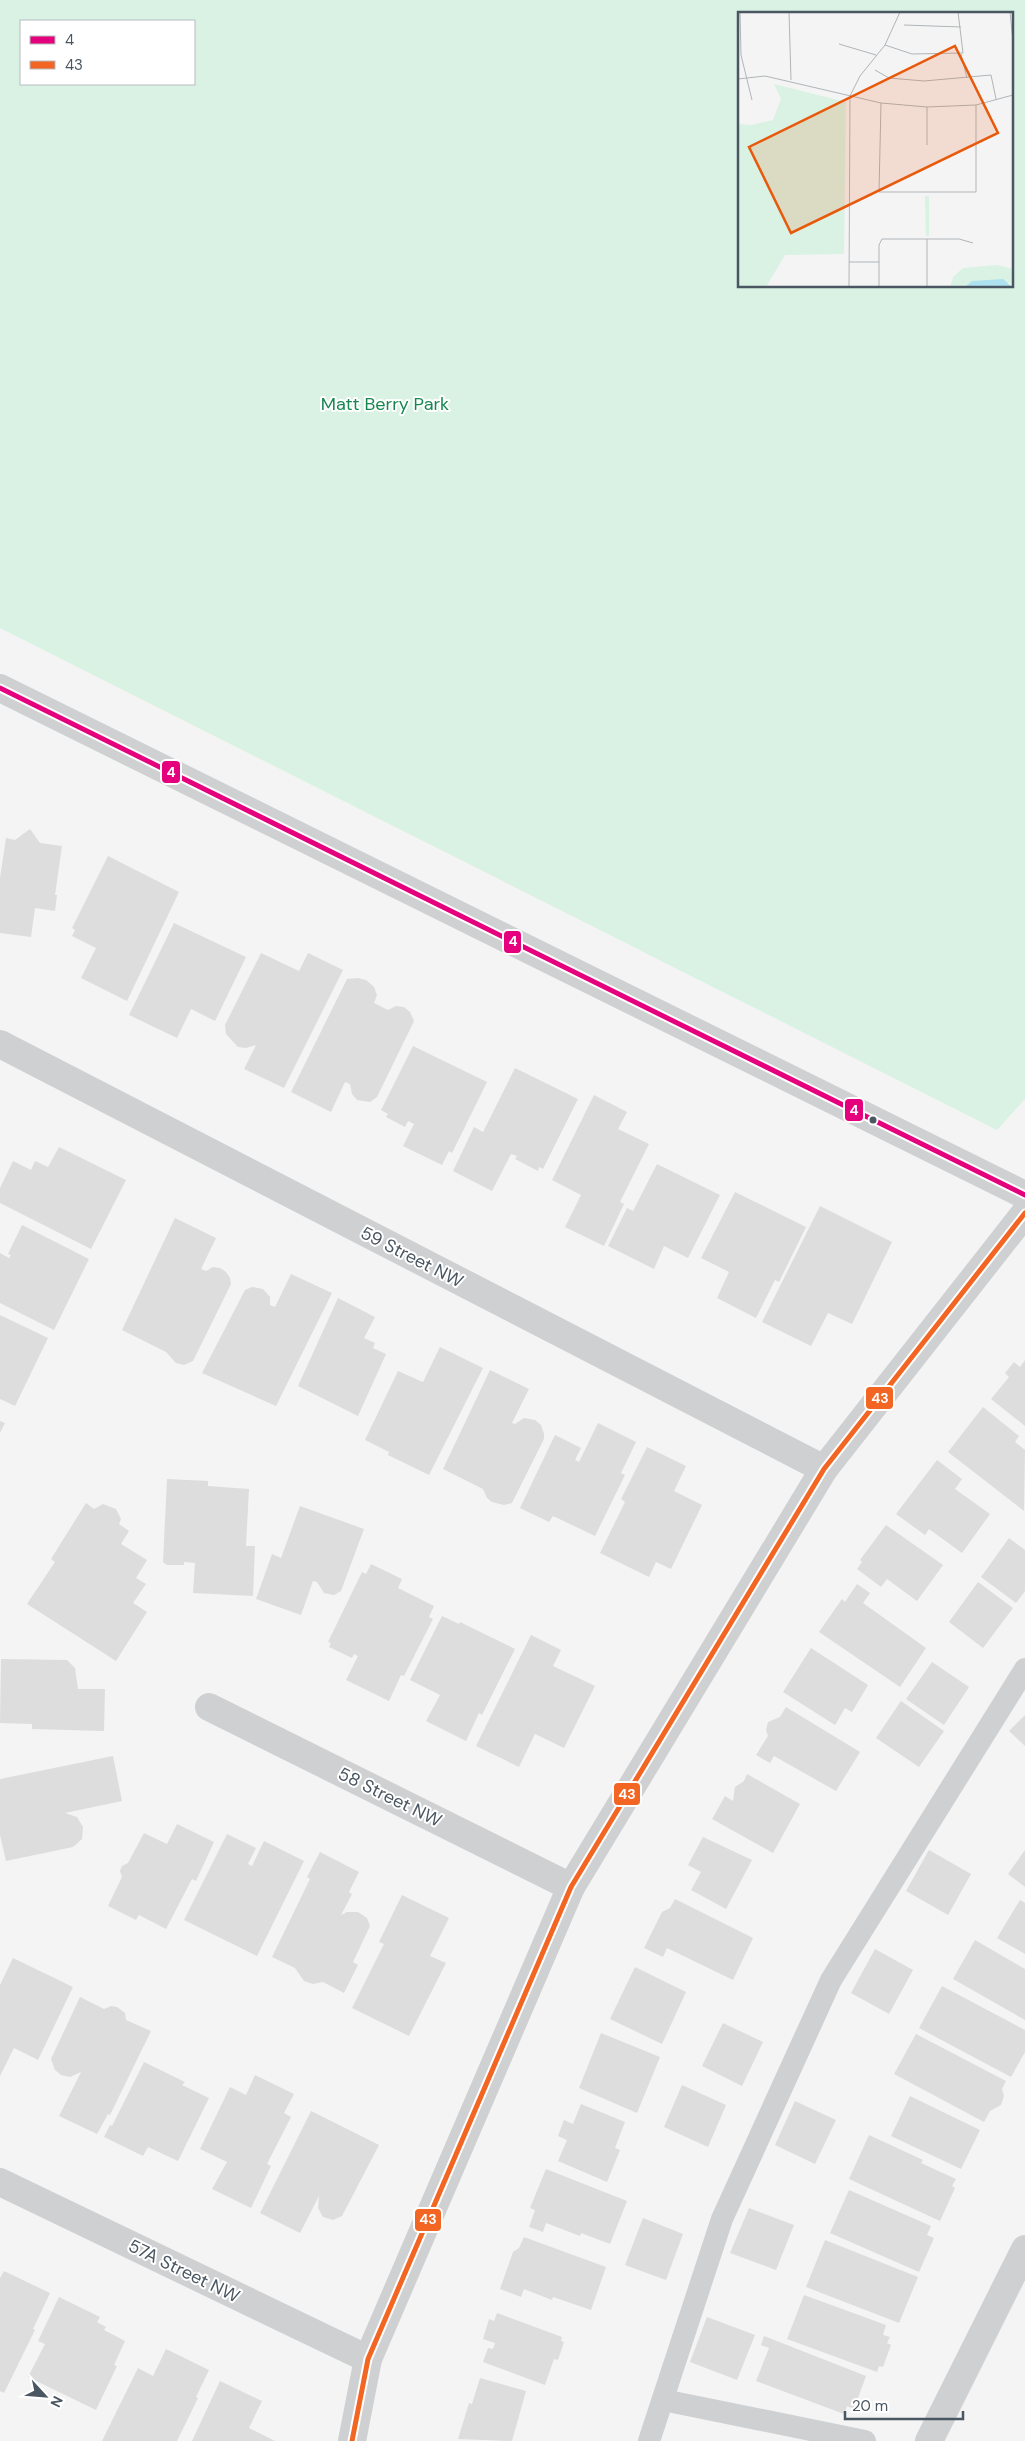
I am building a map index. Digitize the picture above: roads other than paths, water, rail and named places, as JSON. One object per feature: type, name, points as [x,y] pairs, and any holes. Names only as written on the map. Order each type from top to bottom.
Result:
[{"type":"street","points":[[0,688],[1025,1194]]},
{"type":"street","name":"59 Street NW","points":[[0,1044],[824,1469]]},
{"type":"street","points":[[352,2441],[368,2359],[571,1887],[824,1469],[1025,1213]]},
{"type":"street","name":"58 Street NW","points":[[209,1707],[571,1887]]},
{"type":"street","name":"57A Street NW","points":[[0,2182],[368,2359]]},
{"type":"street","points":[[929,2441],[1025,2249]]},
{"type":"lane","points":[[650,2441],[722,2218],[830,1980],[1025,1669]]},
{"type":"lane","points":[[663,2400],[865,2441]]},
{"type":"park label","name":"Matt Berry Park","points":[[385,404]]}]
